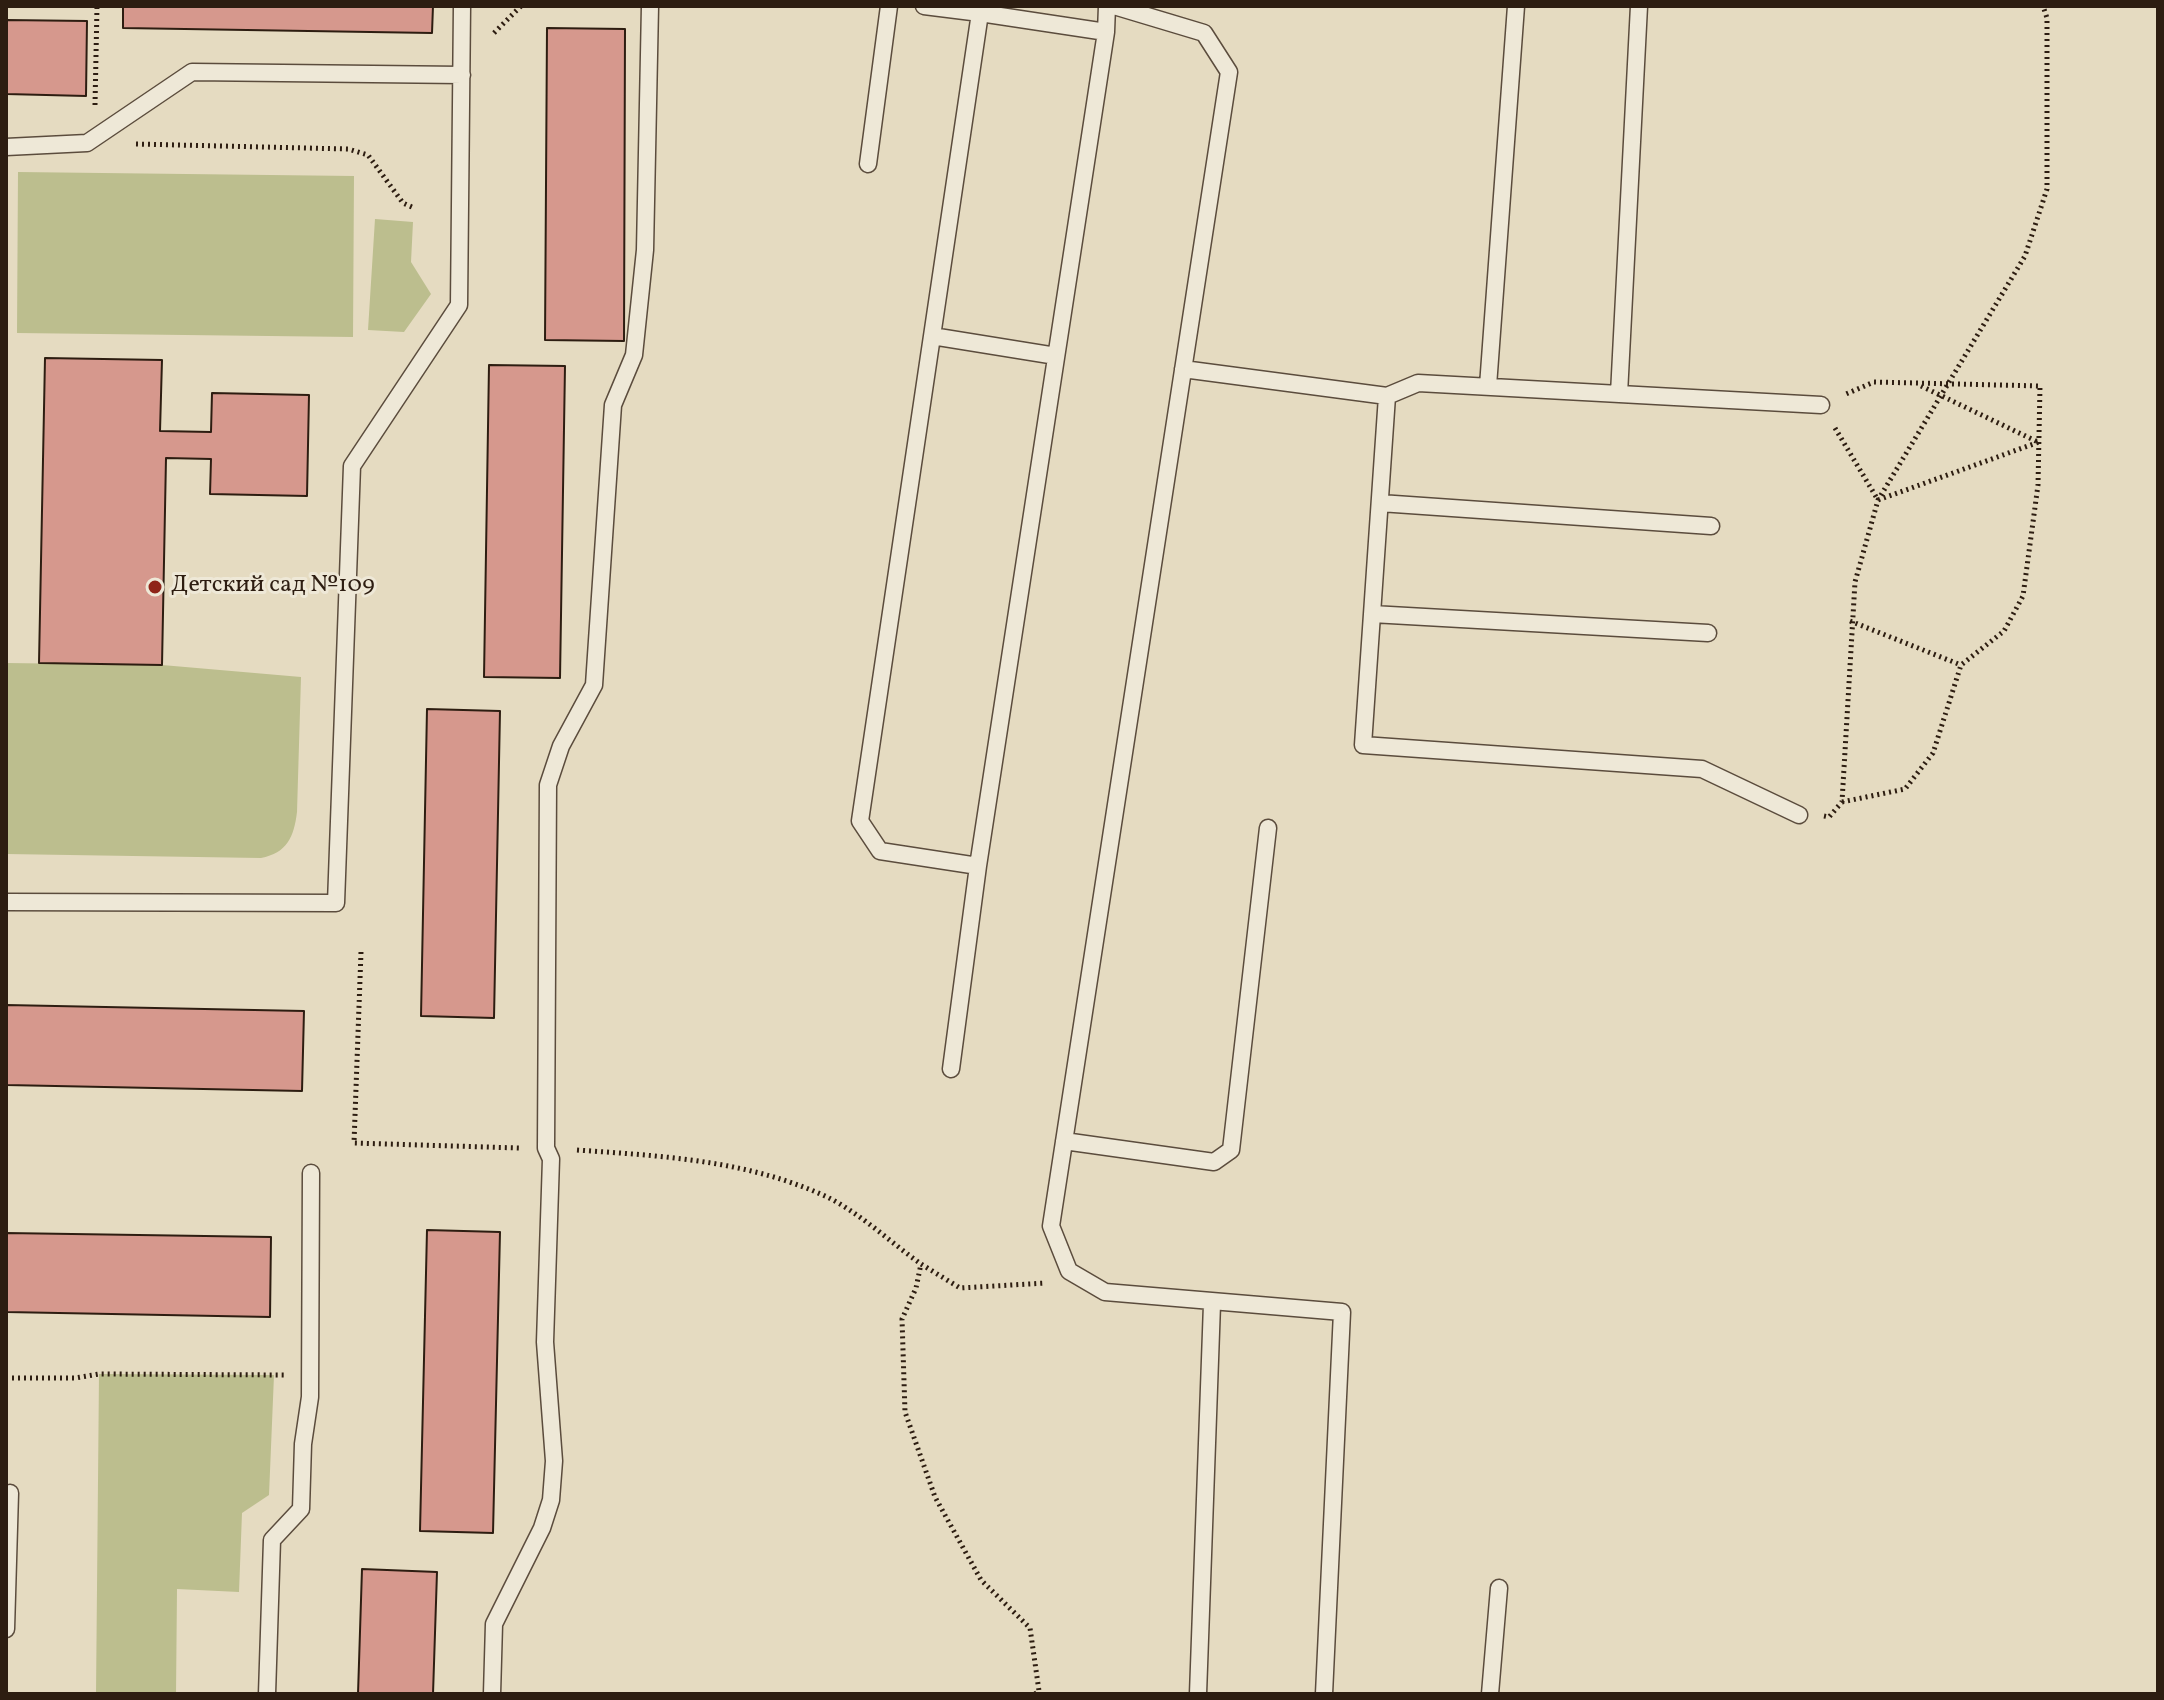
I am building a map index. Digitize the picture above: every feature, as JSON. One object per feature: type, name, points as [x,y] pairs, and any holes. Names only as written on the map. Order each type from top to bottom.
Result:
[{"type":"lane","points":[[6,902],[336,903],[352,466],[459,305],[462,6]]},
{"type":"lane","points":[[492,1694],[494,1624],[542,1528],[551,1500],[554,1461],[545,1298],[551,1159],[546,1148],[548,785],[561,746],[594,685],[613,405],[634,355],[645,250],[650,6]]},
{"type":"lane","points":[[868,164],[889,6]]},
{"type":"lane","points":[[924,6],[1106,32]]},
{"type":"lane","points":[[951,1069],[978,866],[1106,32],[1107,6]]},
{"type":"lane","points":[[1114,6],[1204,33],[1229,72],[1051,1226],[1069,1271],[1105,1292],[1212,1304],[1342,1312],[1324,1694]]},
{"type":"lane","points":[[1488,386],[1516,6]]},
{"type":"lane","points":[[1619,394],[1639,6]]},
{"type":"lane","points":[[978,866],[880,851],[860,821],[980,13]]},
{"type":"lane","points":[[6,147],[91,140],[192,72],[462,75]]},
{"type":"lane","points":[[932,336],[1056,356]]},
{"type":"lane","points":[[1183,369],[1387,396],[1418,383],[1821,405]]},
{"type":"lane","points":[[1387,396],[1363,745],[1702,769],[1799,815]]},
{"type":"lane","points":[[1380,503],[1711,526]]},
{"type":"lane","points":[[1372,614],[1708,633]]},
{"type":"lane","points":[[1064,1141],[1214,1162],[1231,1150],[1268,828]]},
{"type":"lane","points":[[267,1694],[272,1540],[301,1509],[303,1444],[310,1397],[311,1173]]},
{"type":"lane","points":[[1198,1694],[1212,1304]]},
{"type":"lane","points":[[6,1629],[10,1493]]},
{"type":"lane","points":[[1490,1694],[1499,1588]]},
{"type":"path","points":[[97,6],[91,140],[348,149],[368,155],[403,203],[412,207]]},
{"type":"path","points":[[494,33],[521,6]]},
{"type":"path","points":[[1842,802],[1850,621],[1855,582],[1878,500],[2025,256],[2047,189],[2047,18],[2043,6]]},
{"type":"path","points":[[1799,815],[1829,817],[1842,802],[1905,789],[1933,753],[1961,665],[2004,631],[2023,596],[2038,485],[2040,386],[1874,382],[1821,405],[1878,500]]},
{"type":"path","points":[[1916,383],[2039,442]]},
{"type":"path","points":[[1878,500],[2039,442]]},
{"type":"path","points":[[1850,621],[1961,665]]},
{"type":"path","points":[[361,952],[354,1143],[546,1148],[689,1158],[760,1172],[827,1197],[960,1288],[1062,1281],[1069,1271]]},
{"type":"path","points":[[921,1264],[916,1288],[902,1319],[905,1412],[935,1497],[981,1580],[1030,1628],[1039,1691],[1035,1694]]},
{"type":"path","points":[[6,1378],[75,1378],[99,1374],[292,1375]]},
{"type":"green space","points":[[18,172],[354,176],[353,337],[17,333]]},
{"type":"green space","points":[[375,219],[413,222],[411,262],[431,294],[404,332],[368,330]]},
{"type":"green space","points":[[6,663],[162,665],[301,677],[297,812],[288,842],[277,852],[261,858],[6,854]]},
{"type":"green space","points":[[99,1374],[274,1375],[269,1495],[242,1513],[239,1592],[177,1589],[176,1694],[96,1694]]},
{"type":"building","points":[[123,6],[433,6],[432,33],[123,28]]},
{"type":"building","points":[[6,20],[87,21],[86,96],[6,94]]},
{"type":"building","points":[[547,28],[625,29],[624,341],[545,340]]},
{"type":"building","points":[[45,358],[162,360],[160,431],[211,432],[212,393],[309,395],[307,496],[210,494],[211,459],[166,458],[162,665],[39,663]]},
{"type":"building","points":[[489,365],[565,366],[560,678],[484,677]]},
{"type":"building","points":[[427,709],[500,711],[494,1018],[421,1016]]},
{"type":"building","points":[[6,1005],[304,1011],[302,1091],[6,1085]]},
{"type":"building","points":[[427,1230],[500,1232],[493,1533],[420,1531]]},
{"type":"building","points":[[6,1233],[271,1237],[270,1317],[6,1312]]},
{"type":"building","points":[[362,1569],[437,1572],[433,1694],[358,1694]]},
{"type":"place","name":"Детский сад №109","points":[[155,587]]}]
